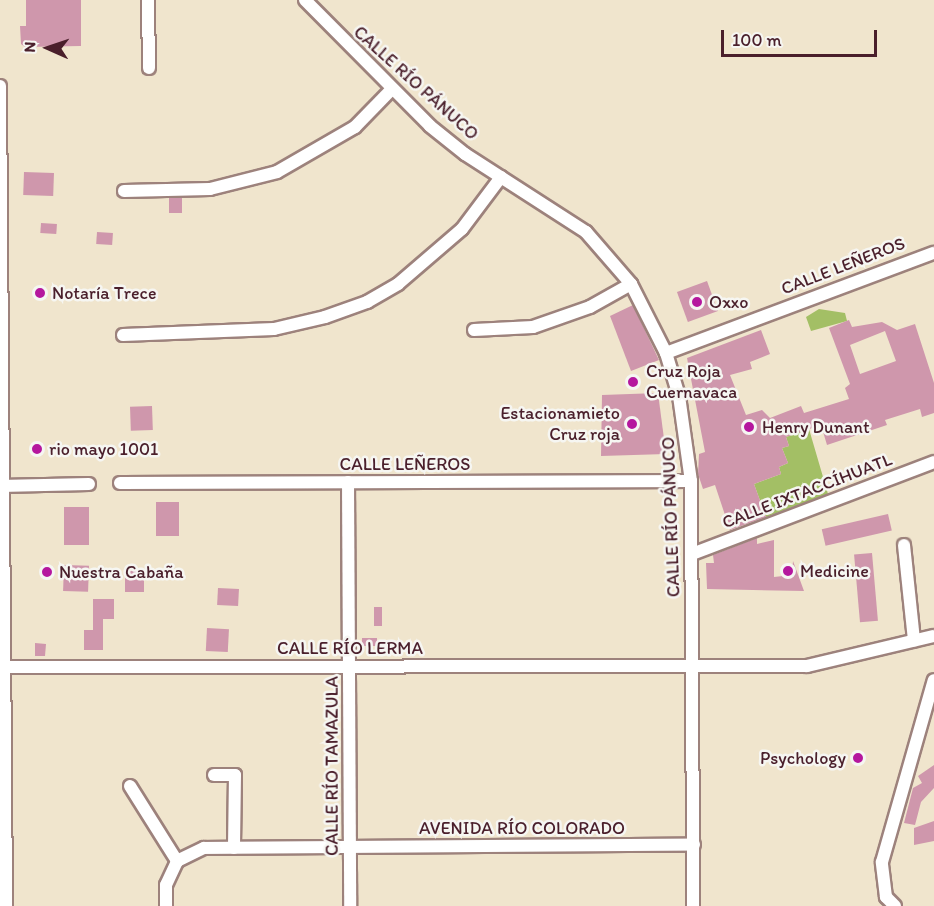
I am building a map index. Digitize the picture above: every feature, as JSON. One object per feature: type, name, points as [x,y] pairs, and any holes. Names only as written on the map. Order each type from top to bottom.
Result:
[{"type":"street","points":[[148,0],[150,68]]},
{"type":"street","name":"CALLE RÍO PÁNUCO","points":[[305,0],[391,90],[447,140],[586,232],[631,284],[666,353],[683,415],[691,480],[694,665],[693,906]]},
{"type":"street","points":[[0,86],[3,890],[6,906]]},
{"type":"street","points":[[124,191],[210,189],[277,172],[355,127],[391,90]]},
{"type":"street","points":[[123,335],[274,329],[325,317],[367,302],[398,284],[462,229],[501,177]]},
{"type":"street","name":"CALLE LEÑEROS","points":[[666,353],[934,253]]},
{"type":"street","points":[[474,330],[533,327],[590,307],[631,284]]},
{"type":"street","name":"CALLE IXTACCÍHUATL","points":[[692,554],[934,462]]},
{"type":"street","name":"CALLE LEÑEROS","points":[[120,483],[691,480]]},
{"type":"street","name":"CALLE RÍO TAMAZULA","points":[[348,482],[350,906]]},
{"type":"street","points":[[2,486],[89,484]]},
{"type":"street","points":[[904,545],[914,640]]},
{"type":"street","name":"CALLE RÍO LERMA","points":[[3,667],[807,666],[934,636]]},
{"type":"street","points":[[895,906],[886,897],[882,880],[882,862],[934,680]]},
{"type":"street","points":[[214,775],[235,775],[234,848]]},
{"type":"street","points":[[130,786],[177,861],[166,885],[166,906]]},
{"type":"street","name":"AVENIDA RÍO COLORADO","points":[[177,861],[204,848],[694,845]]},
{"type":"green space","points":[[819,309],[845,313],[847,321],[811,331],[806,317]]},
{"type":"green space","points":[[809,429],[828,494],[766,517],[754,484],[781,474],[779,467],[788,463],[782,448],[789,446],[786,437]]},
{"type":"building","points":[[26,0],[81,0],[81,46],[25,47],[21,44],[20,26],[26,26]]},
{"type":"building","points":[[24,172],[54,173],[53,196],[23,195]]},
{"type":"building","points":[[169,198],[182,198],[182,213],[169,213]]},
{"type":"building","points":[[41,223],[57,224],[56,234],[40,233]]},
{"type":"building","points":[[97,232],[113,233],[112,245],[96,244]]},
{"type":"building","name":"Oxxo","points":[[707,281],[718,311],[688,322],[677,292]]},
{"type":"building","points":[[633,305],[659,360],[631,371],[610,316]]},
{"type":"building","points":[[849,320],[852,327],[882,322],[897,330],[915,324],[934,383],[934,413],[922,417],[920,409],[885,420],[887,425],[827,445],[821,425],[786,437],[789,446],[782,448],[788,463],[779,467],[781,474],[754,484],[766,517],[730,530],[715,485],[703,489],[698,474],[699,454],[705,452],[687,358],[761,330],[770,354],[750,362],[752,369],[730,375],[746,415],[762,410],[770,418],[801,406],[804,413],[849,399],[845,388],[850,384],[829,328]],"holes":[[[885,331],[896,361],[860,374],[850,345]]]},
{"type":"building","name":"Estacionamieto Cruz roja","points":[[658,393],[666,454],[601,456],[602,395]]},
{"type":"building","points":[[152,406],[153,430],[131,431],[130,407]]},
{"type":"building","points":[[156,502],[179,502],[179,536],[156,536]]},
{"type":"building","points":[[64,507],[89,507],[89,545],[64,545]]},
{"type":"building","points":[[888,514],[892,531],[826,546],[822,529]]},
{"type":"building","points":[[757,538],[757,544],[774,540],[774,577],[792,575],[793,561],[804,591],[707,589],[706,563],[714,563],[713,555]]},
{"type":"building","points":[[872,553],[878,621],[860,622],[854,555]]},
{"type":"building","points":[[64,565],[89,566],[88,592],[63,591]]},
{"type":"building","points":[[125,571],[144,571],[144,592],[125,592]]},
{"type":"building","points":[[218,588],[239,589],[238,606],[217,605]]},
{"type":"building","points":[[93,599],[114,599],[114,619],[103,619],[103,650],[84,650],[84,630],[93,630]]},
{"type":"building","points":[[374,607],[382,607],[382,626],[374,626]]},
{"type":"building","points":[[207,628],[229,629],[228,652],[206,651]]},
{"type":"building","points":[[362,638],[377,638],[377,646],[362,646]]},
{"type":"building","points":[[35,643],[46,644],[45,656],[35,656]]},
{"type":"building","points":[[934,765],[934,788],[921,802],[915,825],[904,823],[913,788],[922,783],[918,776]]},
{"type":"building","points":[[934,821],[934,841],[914,845],[914,828]]},
{"type":"place","name":"Notaría Trece","points":[[40,293]]},
{"type":"place","name":"Oxxo","points":[[697,302]]},
{"type":"place","name":"Cruz Roja Cuernavaca","points":[[633,382]]},
{"type":"place","name":"Estacionamieto Cruz roja","points":[[632,424]]},
{"type":"place","name":"Henry Dunant","points":[[749,427]]},
{"type":"place","name":"rio mayo 1001","points":[[37,449]]},
{"type":"place","name":"Medicine","points":[[788,571]]},
{"type":"place","name":"Nuestra Cabaña","points":[[47,572]]},
{"type":"place","name":"Psychology","points":[[858,758]]}]
